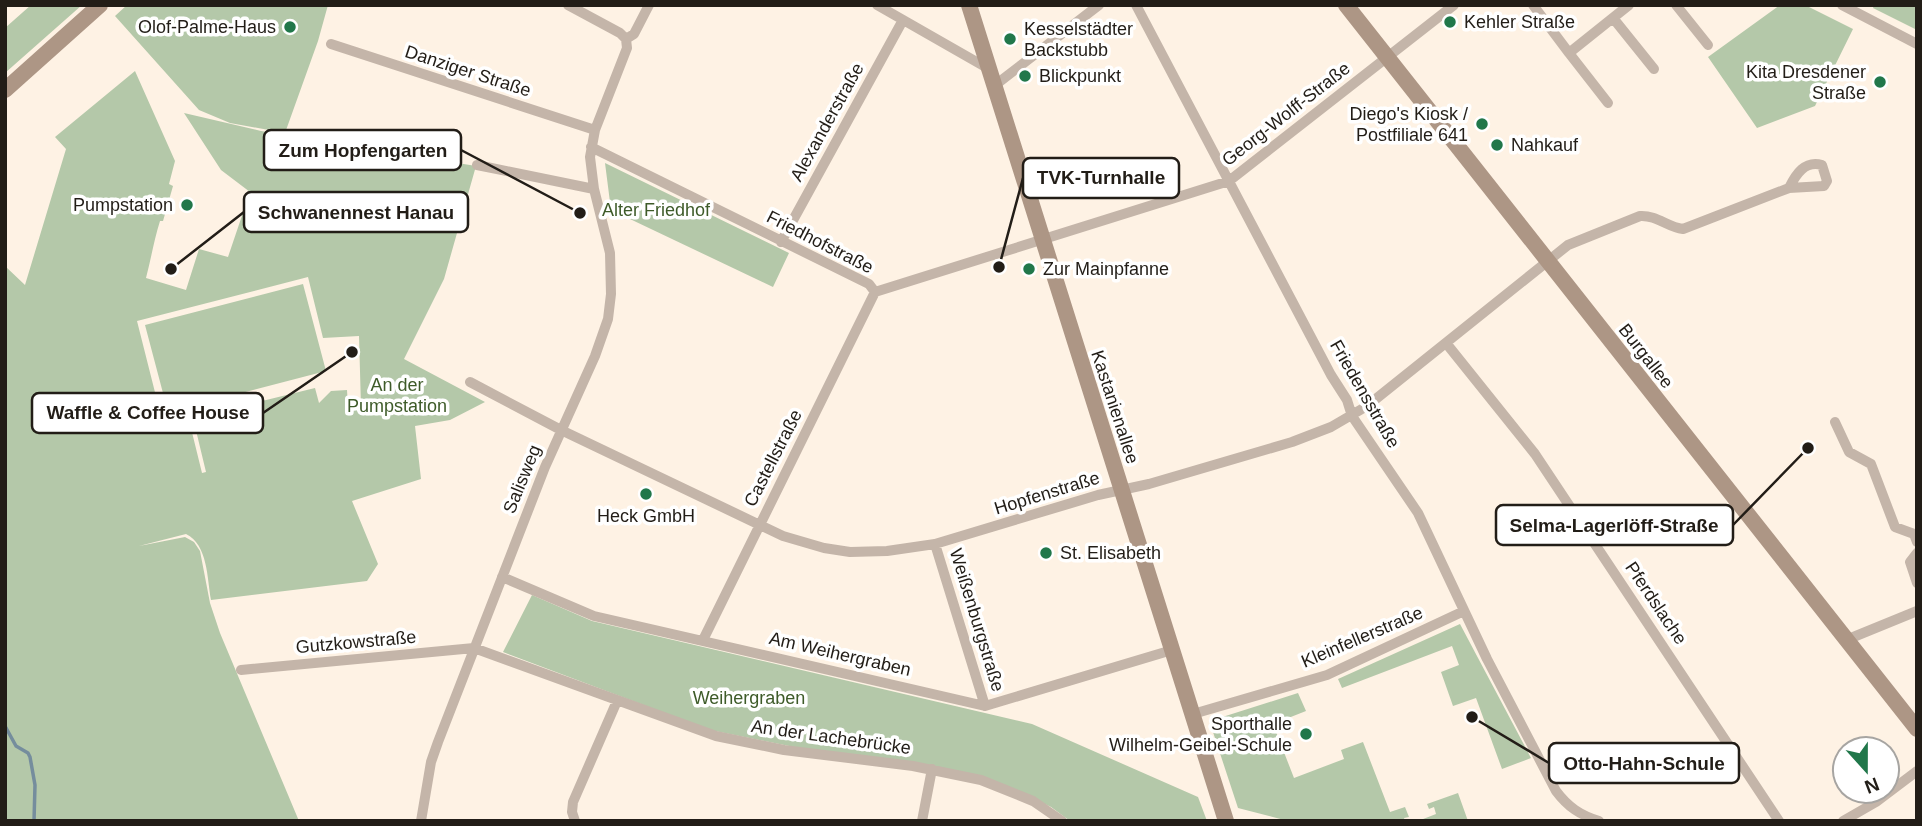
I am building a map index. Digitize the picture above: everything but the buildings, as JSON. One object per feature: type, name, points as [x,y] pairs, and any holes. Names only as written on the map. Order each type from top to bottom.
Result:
[{"type":"street","points":[[5,90],[100,5]]},
{"type":"street","points":[[568,5],[621,33],[626,39],[634,34],[649,5]]},
{"type":"street","points":[[877,5],[989,69]]},
{"type":"street","name":"Kastanienallee","points":[[969,5],[1226,821]]},
{"type":"street","points":[[994,86],[1099,5]]},
{"type":"street","name":"Friedensstraße","points":[[1136,5],[1331,375],[1347,400],[1352,416],[1414,504],[1464,611],[1556,791],[1569,807],[1583,816],[1599,821]]},
{"type":"street","name":"Burgallee","points":[[1346,5],[1917,729]]},
{"type":"street","points":[[1387,58],[1454,5]]},
{"type":"street","points":[[1569,53],[1629,5]]},
{"type":"street","points":[[1675,5],[1708,46]]},
{"type":"street","points":[[1842,5],[1917,44]]},
{"type":"street","points":[[1866,18],[1872,5]]},
{"type":"street","points":[[1533,6],[1608,103]]},
{"type":"street","points":[[1613,18],[1654,69]]},
{"type":"street","name":"Alexanderstraße","points":[[781,242],[903,20]]},
{"type":"street","name":"Salisweg","points":[[421,821],[431,762],[561,430],[602,339],[610,306],[610,253],[594,189],[591,147],[627,48],[626,39]]},
{"type":"street","name":"Danziger Straße","points":[[331,44],[595,130]]},
{"type":"street","name":"Georg-Wolff-Straße","points":[[1041,240],[1229,181],[1387,58]]},
{"type":"street","name":"Friedhofstraße","points":[[591,147],[869,284],[875,292],[1041,240]]},
{"type":"street","points":[[477,164],[594,189]]},
{"type":"street","name":"Hopfenstraße","points":[[561,430],[759,525],[802,542],[850,552],[887,551],[935,544],[1098,495],[1160,481],[1292,442],[1352,416],[1567,245],[1635,217],[1653,216],[1683,229],[1789,188]]},
{"type":"street","name":"Castellstraße","points":[[703,640],[875,292]]},
{"type":"street","name":"Pferdslache","points":[[1446,343],[1535,454],[1779,821]]},
{"type":"street","points":[[470,382],[561,430]]},
{"type":"street","points":[[1835,422],[1849,452],[1871,464],[1895,527],[1914,534],[1917,542]]},
{"type":"street","name":"Weißenburgstraße","points":[[935,544],[985,706]]},
{"type":"street","points":[[1917,553],[1910,562],[1917,583]]},
{"type":"street","name":"Am Weihergraben","points":[[502,577],[594,616],[985,706],[1172,650]]},
{"type":"street","name":"Kleinfellerstraße","points":[[1193,713],[1327,675],[1464,611]]},
{"type":"street","points":[[1846,640],[1917,611]]},
{"type":"street","name":"Gutzkowstraße","points":[[241,670],[474,648]]},
{"type":"street","name":"An der Lachebrücke","points":[[474,648],[694,729],[748,744],[932,769],[981,780],[1043,807],[1062,821]]},
{"type":"street","points":[[575,821],[573,802],[617,701]]},
{"type":"street","points":[[922,821],[932,769]]},
{"type":"street","points":[[1843,821],[1876,803],[1917,771]]},
{"type":"green space","points":[[31,5],[82,5],[5,73],[5,28]]},
{"type":"green space","points":[[127,5],[328,5],[285,133],[230,123],[199,110],[115,16]]},
{"type":"green space","points":[[1780,5],[1805,5],[1853,29],[1815,106],[1757,128],[1708,57]]},
{"type":"green space","points":[[1874,5],[1917,5],[1917,30],[1873,8]]},
{"type":"green space","name":"An der Pumpstation","points":[[135,71],[175,161],[169,184],[173,186],[163,221],[160,221],[146,278],[186,290],[199,249],[228,257],[250,192],[221,170],[184,113],[261,131],[476,166],[444,279],[404,359],[485,402],[450,420],[415,426],[421,479],[352,501],[378,564],[367,581],[211,600],[203,554],[193,539],[186,534],[139,546],[185,537],[194,542],[200,551],[210,603],[220,633],[299,821],[5,821],[5,266],[25,285],[66,149],[55,137]],"holes":[[[308,277],[323,338],[359,336],[361,407],[348,407],[347,390],[331,391],[319,403],[315,388],[193,418],[206,472],[202,473],[188,416],[162,420],[137,321]]]},
{"type":"green space","name":"Alter Friedhof","points":[[605,163],[789,253],[773,287],[611,210]]},
{"type":"green space","points":[[303,284],[326,371],[168,412],[145,325]]},
{"type":"green space","name":"Weihergraben","points":[[532,595],[592,621],[1032,724],[1198,797],[1207,821],[1070,821],[1051,807],[1005,785],[710,730],[503,652]]},
{"type":"green space","points":[[1460,624],[1531,758],[1502,769],[1476,698],[1453,706],[1441,672],[1459,665],[1452,646],[1342,688],[1338,679]]},
{"type":"green space","points":[[1298,693],[1306,711],[1273,724],[1294,778],[1344,759],[1341,750],[1363,742],[1390,812],[1405,807],[1409,817],[1404,818],[1405,821],[1288,821],[1238,808],[1212,729],[1213,720]]},
{"type":"green space","points":[[1458,793],[1468,821],[1418,821],[1436,814],[1434,807],[1429,809],[1427,804]]},
{"type":"waterway","points":[[5,726],[16,746],[30,757],[35,785],[34,821]]},
{"type":"place","name":"Kehler Straße","points":[[1450,22]]},
{"type":"place","name":"Olof-Palme-Haus","points":[[290,27]]},
{"type":"place","name":"Kesselstädter Backstubb","points":[[1010,39]]},
{"type":"place","name":"Blickpunkt","points":[[1025,76]]},
{"type":"place","name":"Kita Dresdener Straße","points":[[1880,82]]},
{"type":"place","name":"Diego's Kiosk / Postfiliale 641","points":[[1482,124]]},
{"type":"place","name":"Nahkauf","points":[[1497,145]]},
{"type":"place","name":"Pumpstation","points":[[187,205]]},
{"type":"place","name":"Zum Hopfengarten","points":[[580,213]]},
{"type":"place","name":"TVK-Turnhalle","points":[[999,267]]},
{"type":"place","name":"Schwanennest Hanau","points":[[171,269]]},
{"type":"place","name":"Zur Mainpfanne","points":[[1029,269]]},
{"type":"place","name":"Waffle & Coffee House","points":[[352,352]]},
{"type":"place","name":"Selma-Lagerlöff-Straße","points":[[1808,448]]},
{"type":"place","name":"Heck GmbH","points":[[646,494]]},
{"type":"place","name":"St. Elisabeth","points":[[1046,553]]},
{"type":"place","name":"Otto-Hahn-Schule","points":[[1472,717]]},
{"type":"place","name":"Sporthalle Wilhelm-Geibel-Schule","points":[[1306,734]]}]
